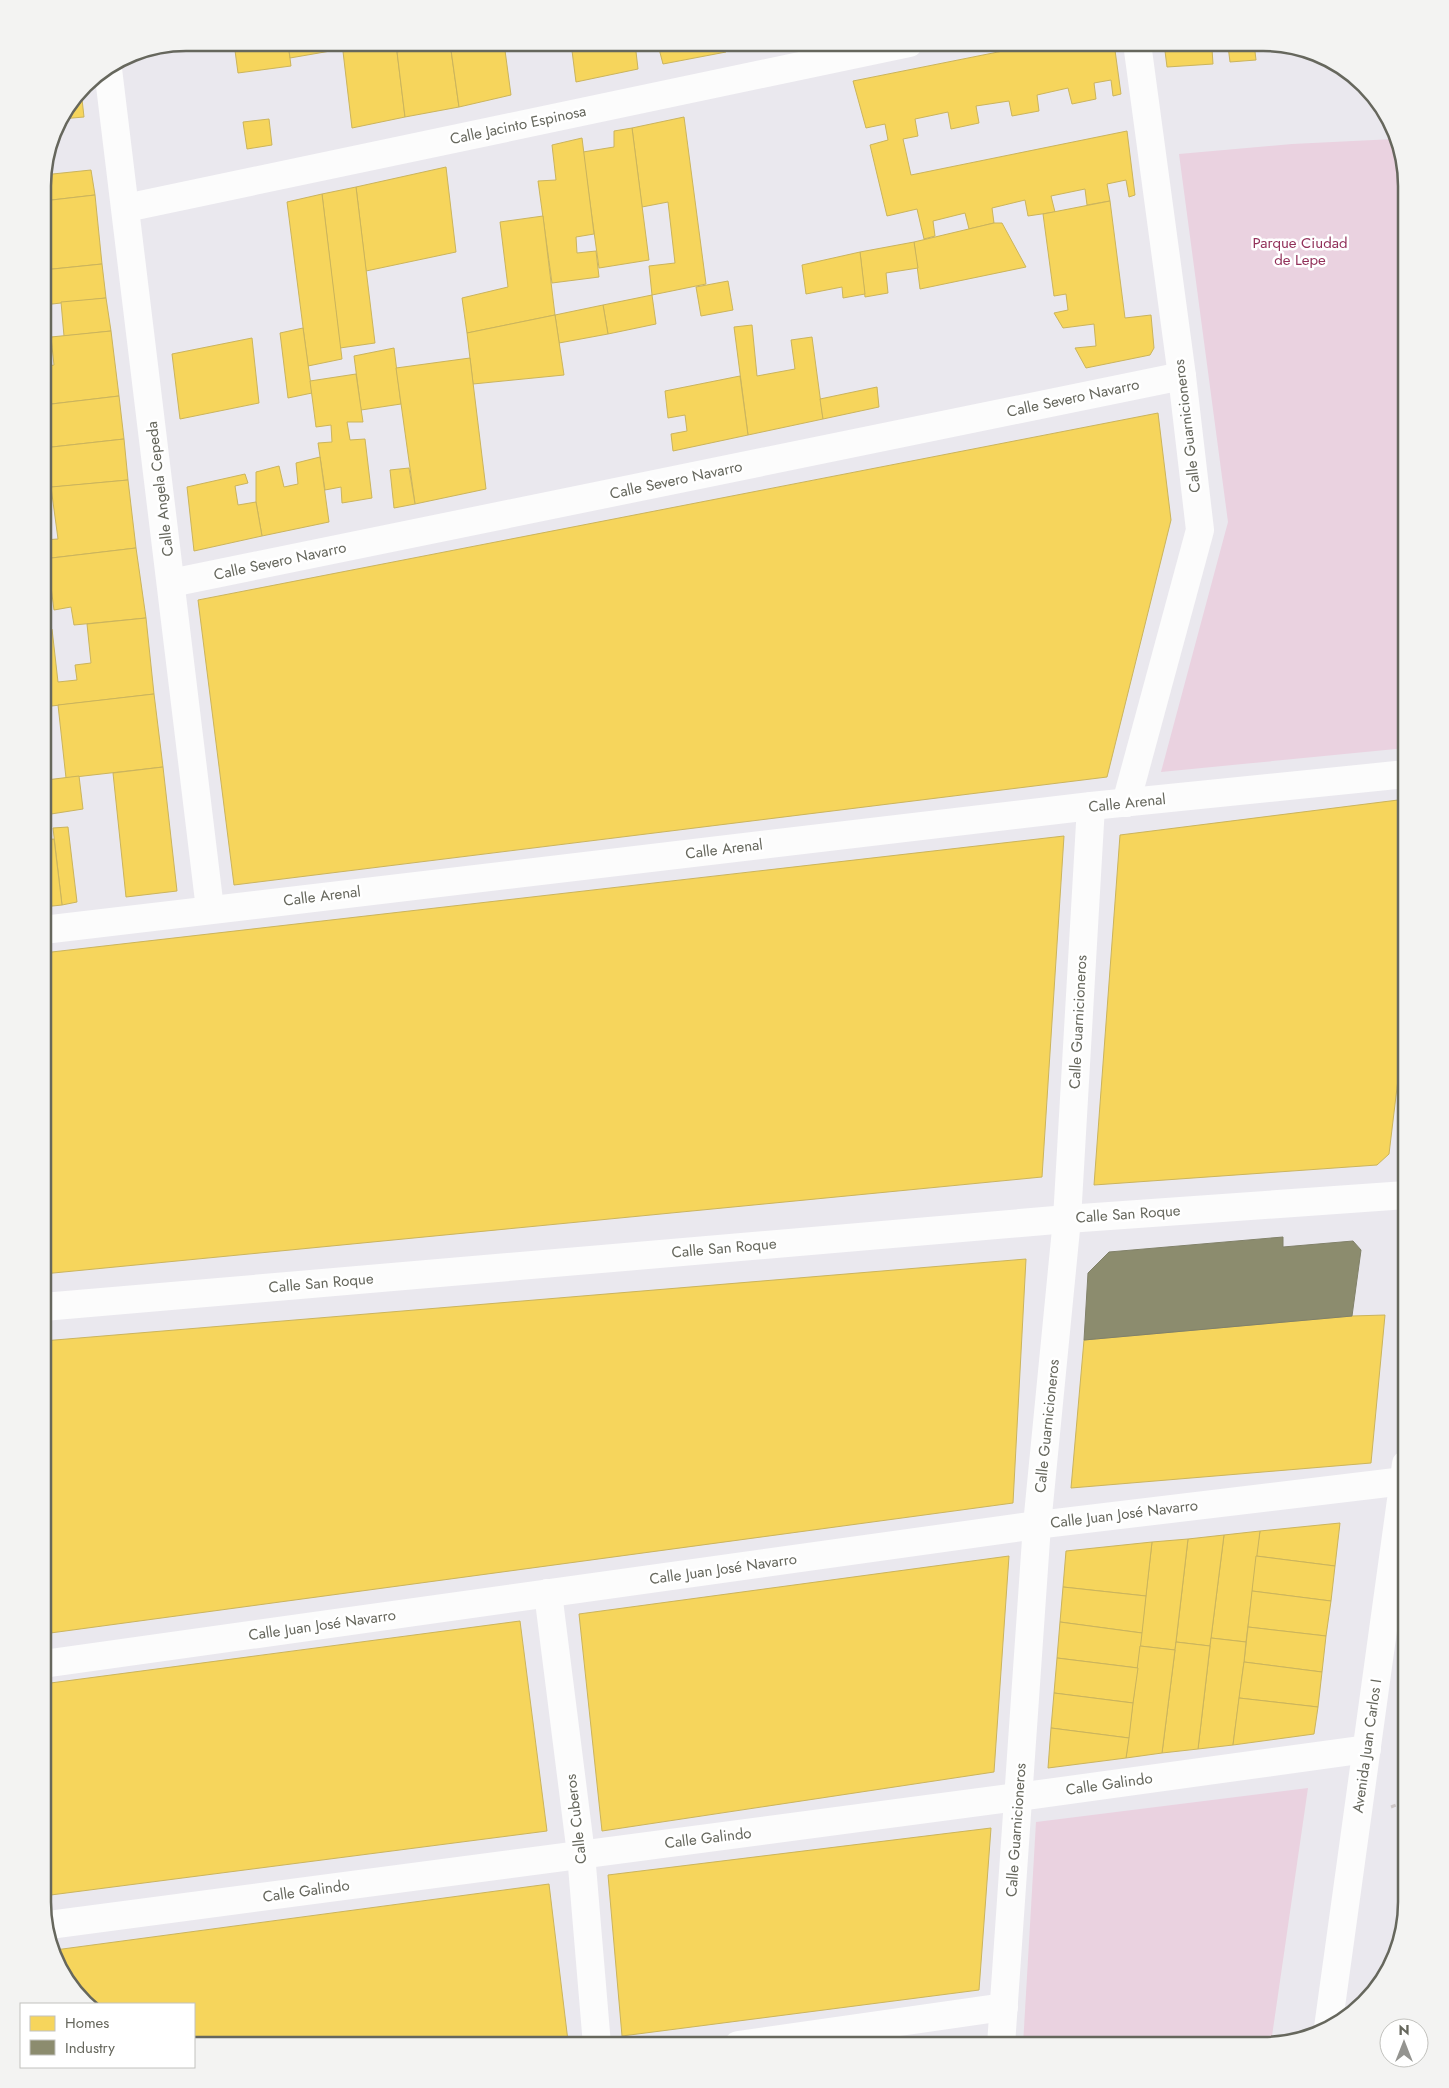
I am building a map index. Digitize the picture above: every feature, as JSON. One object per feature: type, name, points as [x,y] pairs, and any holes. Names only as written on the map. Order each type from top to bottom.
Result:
[{"type":"street","name":"Calle Jacinto Espinosa","points":[[126,208],[866,52]]},
{"type":"street","name":"Calle Guarnicioneros","points":[[1126,803],[1200,530],[1182,376],[1138,52]]},
{"type":"street","name":"Calle Angela Cepeda","points":[[109,76],[210,909]]},
{"type":"street","name":"Calle Severo Navarro","points":[[171,583],[1182,376]]},
{"type":"street","name":"Calle Arenal","points":[[52,929],[1091,806],[1398,775]]},
{"type":"street","name":"Calle Guarnicioneros","points":[[1002,2037],[1037,1525],[1067,1218],[1091,806]]},
{"type":"street","name":"Calle San Roque","points":[[51,1306],[1067,1218],[1398,1197]]},
{"type":"street","name":"Calle Juan José Navarro","points":[[51,1663],[1398,1473]]},
{"type":"street","name":"Avenida Juan Carlos I","points":[[1329,2019],[1398,1523]]},
{"type":"street","name":"Calle Cuberos","points":[[548,1593],[581,1854],[596,2036]]},
{"type":"street","name":"Calle Galindo","points":[[53,1924],[1367,1749]]},
{"type":"street","points":[[797,2037],[1004,2007]]},
{"type":"green space","name":"Parque Ciudad de Lepe","points":[[1390,139],[1397,168],[1398,749],[1161,772],[1228,522],[1179,154],[1292,144]]},
{"type":"green space","points":[[1308,1788],[1272,2037],[1023,2037],[1036,1822]]},
{"type":"building: Homes","points":[[235,52],[289,52],[291,66],[238,73]]},
{"type":"building: Homes","points":[[289,52],[325,52],[290,58]]},
{"type":"building: Homes","points":[[343,52],[397,52],[405,117],[352,128]]},
{"type":"building: Homes","points":[[397,52],[451,52],[459,107],[405,117]]},
{"type":"building: Homes","points":[[451,52],[505,52],[511,95],[459,107]]},
{"type":"building: Homes","points":[[572,52],[636,52],[638,69],[576,82]]},
{"type":"building: Homes","points":[[660,52],[726,52],[663,64]]},
{"type":"building: Homes","points":[[998,52],[1115,52],[1121,94],[1113,96],[1111,80],[1094,83],[1096,99],[1072,104],[1068,88],[1037,95],[1039,111],[1012,116],[1009,101],[976,106],[979,123],[951,129],[948,112],[915,119],[918,136],[903,139],[911,175],[1127,131],[1135,195],[1129,197],[1126,180],[1107,184],[1110,201],[1087,205],[1085,189],[1051,196],[1055,212],[1028,216],[1025,200],[992,208],[994,223],[969,229],[965,213],[933,221],[935,236],[924,239],[917,209],[887,216],[870,145],[888,140],[885,124],[866,128],[853,81]]},
{"type":"building: Homes","points":[[1165,52],[1212,52],[1213,64],[1167,67]]},
{"type":"building: Homes","points":[[1229,52],[1255,52],[1256,60],[1230,62]]},
{"type":"building: Homes","points":[[82,101],[84,117],[69,118]]},
{"type":"building: Homes","points":[[684,117],[706,284],[652,295],[649,266],[675,263],[668,202],[642,207],[632,128]]},
{"type":"building: Homes","points":[[269,119],[272,145],[247,149],[243,122]]},
{"type":"building: Homes","points":[[632,128],[649,260],[599,268],[583,152],[614,147],[614,131]]},
{"type":"building: Homes","points":[[582,138],[594,234],[576,237],[577,253],[596,251],[599,277],[552,283],[538,181],[556,180],[552,145]]},
{"type":"building: Homes","points":[[446,167],[456,252],[366,271],[356,187]]},
{"type":"building: Homes","points":[[91,170],[95,195],[52,200],[52,174]]},
{"type":"building: Homes","points":[[356,187],[375,343],[340,348],[322,194]]},
{"type":"building: Homes","points":[[322,194],[342,359],[308,366],[287,202]]},
{"type":"building: Homes","points":[[95,195],[102,264],[52,269],[52,200]]},
{"type":"building: Homes","points":[[1110,201],[1125,318],[1151,315],[1154,348],[1150,355],[1086,368],[1075,348],[1096,346],[1094,324],[1063,328],[1054,313],[1068,310],[1066,294],[1054,296],[1043,214]]},
{"type":"building: Homes","points":[[543,216],[555,315],[467,333],[462,298],[508,287],[500,222]]},
{"type":"building: Homes","points":[[994,223],[1002,223],[1026,267],[920,289],[914,242]]},
{"type":"building: Homes","points":[[914,242],[918,268],[886,273],[888,293],[865,297],[860,252]]},
{"type":"building: Homes","points":[[860,252],[865,294],[843,298],[842,287],[806,294],[802,265]]},
{"type":"building: Homes","points":[[102,264],[106,298],[52,304],[52,269]]},
{"type":"building: Homes","points":[[728,281],[733,310],[701,316],[696,287]]},
{"type":"building: Homes","points":[[652,295],[656,324],[608,334],[603,305]]},
{"type":"building: Homes","points":[[106,298],[111,331],[64,336],[61,302]]},
{"type":"building: Homes","points":[[603,305],[608,334],[559,343],[555,315]]},
{"type":"building: Homes","points":[[555,315],[564,375],[473,384],[467,333]]},
{"type":"building: Homes","points":[[752,325],[757,376],[795,369],[791,340],[812,337],[823,419],[748,435],[734,327]]},
{"type":"building: Homes","points":[[303,328],[312,393],[288,398],[280,333]]},
{"type":"building: Homes","points":[[111,331],[119,396],[52,404],[52,365],[54,365],[52,337]]},
{"type":"building: Homes","points":[[252,338],[259,403],[180,419],[172,354]]},
{"type":"building: Homes","points":[[394,348],[401,404],[361,410],[354,356]]},
{"type":"building: Homes","points":[[470,358],[486,489],[415,504],[396,368]]},
{"type":"building: Homes","points":[[356,374],[363,422],[347,422],[350,440],[365,439],[372,498],[342,503],[341,487],[325,490],[318,443],[332,442],[331,425],[316,427],[310,381]]},
{"type":"building: Homes","points":[[740,376],[748,435],[673,451],[671,434],[687,431],[685,415],[668,418],[665,391]]},
{"type":"building: Homes","points":[[877,387],[879,407],[823,419],[820,399]]},
{"type":"building: Homes","points":[[119,396],[124,439],[52,447],[52,404]]},
{"type":"building: Homes","points":[[1158,413],[1171,520],[1107,777],[234,885],[198,600]]},
{"type":"building: Homes","points":[[124,439],[128,480],[52,487],[52,447]]},
{"type":"building: Homes","points":[[320,457],[329,522],[262,536],[256,502],[256,472],[279,466],[284,487],[298,484],[296,463]]},
{"type":"building: Homes","points":[[409,468],[415,504],[394,508],[390,470]]},
{"type":"building: Homes","points":[[245,474],[248,483],[235,486],[238,505],[256,502],[262,536],[194,551],[187,487]]},
{"type":"building: Homes","points":[[128,480],[136,548],[52,558],[52,539],[58,539],[52,487]]},
{"type":"building: Homes","points":[[136,548],[146,618],[74,625],[71,607],[54,610],[52,558]]},
{"type":"building: Homes","points":[[146,618],[154,694],[52,706],[52,629],[58,682],[77,680],[75,665],[91,663],[87,624]]},
{"type":"building: Homes","points":[[154,694],[163,767],[66,778],[58,705]]},
{"type":"building: Homes","points":[[163,767],[177,891],[126,897],[113,773]]},
{"type":"building: Homes","points":[[79,776],[83,809],[52,814],[52,779]]},
{"type":"building: Homes","points":[[1398,800],[1398,1079],[1389,1154],[1377,1165],[1094,1185],[1120,835]]},
{"type":"building: Homes","points":[[68,827],[77,902],[62,905],[53,828]]},
{"type":"building: Homes","points":[[1064,836],[1042,1177],[51,1273],[52,952]]},
{"type":"building: Homes","points":[[52,839],[54,839],[62,905],[52,906]]},
{"type":"building: Homes","points":[[1026,1259],[1013,1503],[51,1633],[51,1340]]},
{"type":"building: Homes","points":[[1385,1315],[1371,1463],[1071,1488],[1084,1340],[1352,1316]]},
{"type":"building: Homes","points":[[1340,1523],[1335,1566],[1256,1556],[1260,1531]]},
{"type":"building: Homes","points":[[1260,1531],[1246,1642],[1211,1638],[1224,1535]]},
{"type":"building: Homes","points":[[1224,1535],[1210,1646],[1176,1642],[1188,1539]]},
{"type":"building: Homes","points":[[1188,1539],[1175,1650],[1140,1646],[1152,1542]]},
{"type":"building: Homes","points":[[1152,1542],[1146,1596],[1063,1587],[1066,1551]]},
{"type":"building: Homes","points":[[1009,1556],[994,1772],[602,1831],[579,1614]]},
{"type":"building: Homes","points":[[1256,1556],[1335,1566],[1331,1601],[1252,1591]]},
{"type":"building: Homes","points":[[1063,1587],[1146,1596],[1142,1633],[1060,1622]]},
{"type":"building: Homes","points":[[1252,1591],[1331,1601],[1326,1636],[1248,1627]]},
{"type":"building: Homes","points":[[520,1621],[547,1831],[51,1895],[51,1683]]},
{"type":"building: Homes","points":[[1060,1622],[1142,1633],[1138,1668],[1057,1658]]},
{"type":"building: Homes","points":[[1248,1627],[1326,1636],[1322,1672],[1244,1662]]},
{"type":"building: Homes","points":[[1211,1638],[1246,1642],[1244,1662],[1233,1745],[1198,1749]]},
{"type":"building: Homes","points":[[1176,1642],[1210,1646],[1198,1749],[1162,1753]]},
{"type":"building: Homes","points":[[1140,1646],[1175,1650],[1162,1753],[1126,1758]]},
{"type":"building: Homes","points":[[1057,1658],[1138,1668],[1133,1703],[1054,1693]]},
{"type":"building: Homes","points":[[1244,1662],[1322,1672],[1318,1707],[1239,1698]]},
{"type":"building: Homes","points":[[1054,1693],[1133,1703],[1129,1738],[1051,1728]]},
{"type":"building: Homes","points":[[1239,1698],[1318,1707],[1314,1734],[1233,1745]]},
{"type":"building: Homes","points":[[1051,1728],[1129,1738],[1126,1758],[1048,1768]]},
{"type":"building: Homes","points":[[991,1828],[979,1990],[622,2036],[608,1875]]},
{"type":"building: Homes","points":[[549,1884],[567,2036],[195,2036],[195,2003],[97,2003],[74,1977],[60,1949]]},
{"type":"building: Industry","points":[[1283,1237],[1283,1247],[1353,1241],[1361,1250],[1352,1316],[1084,1340],[1088,1273],[1109,1252]]}]
